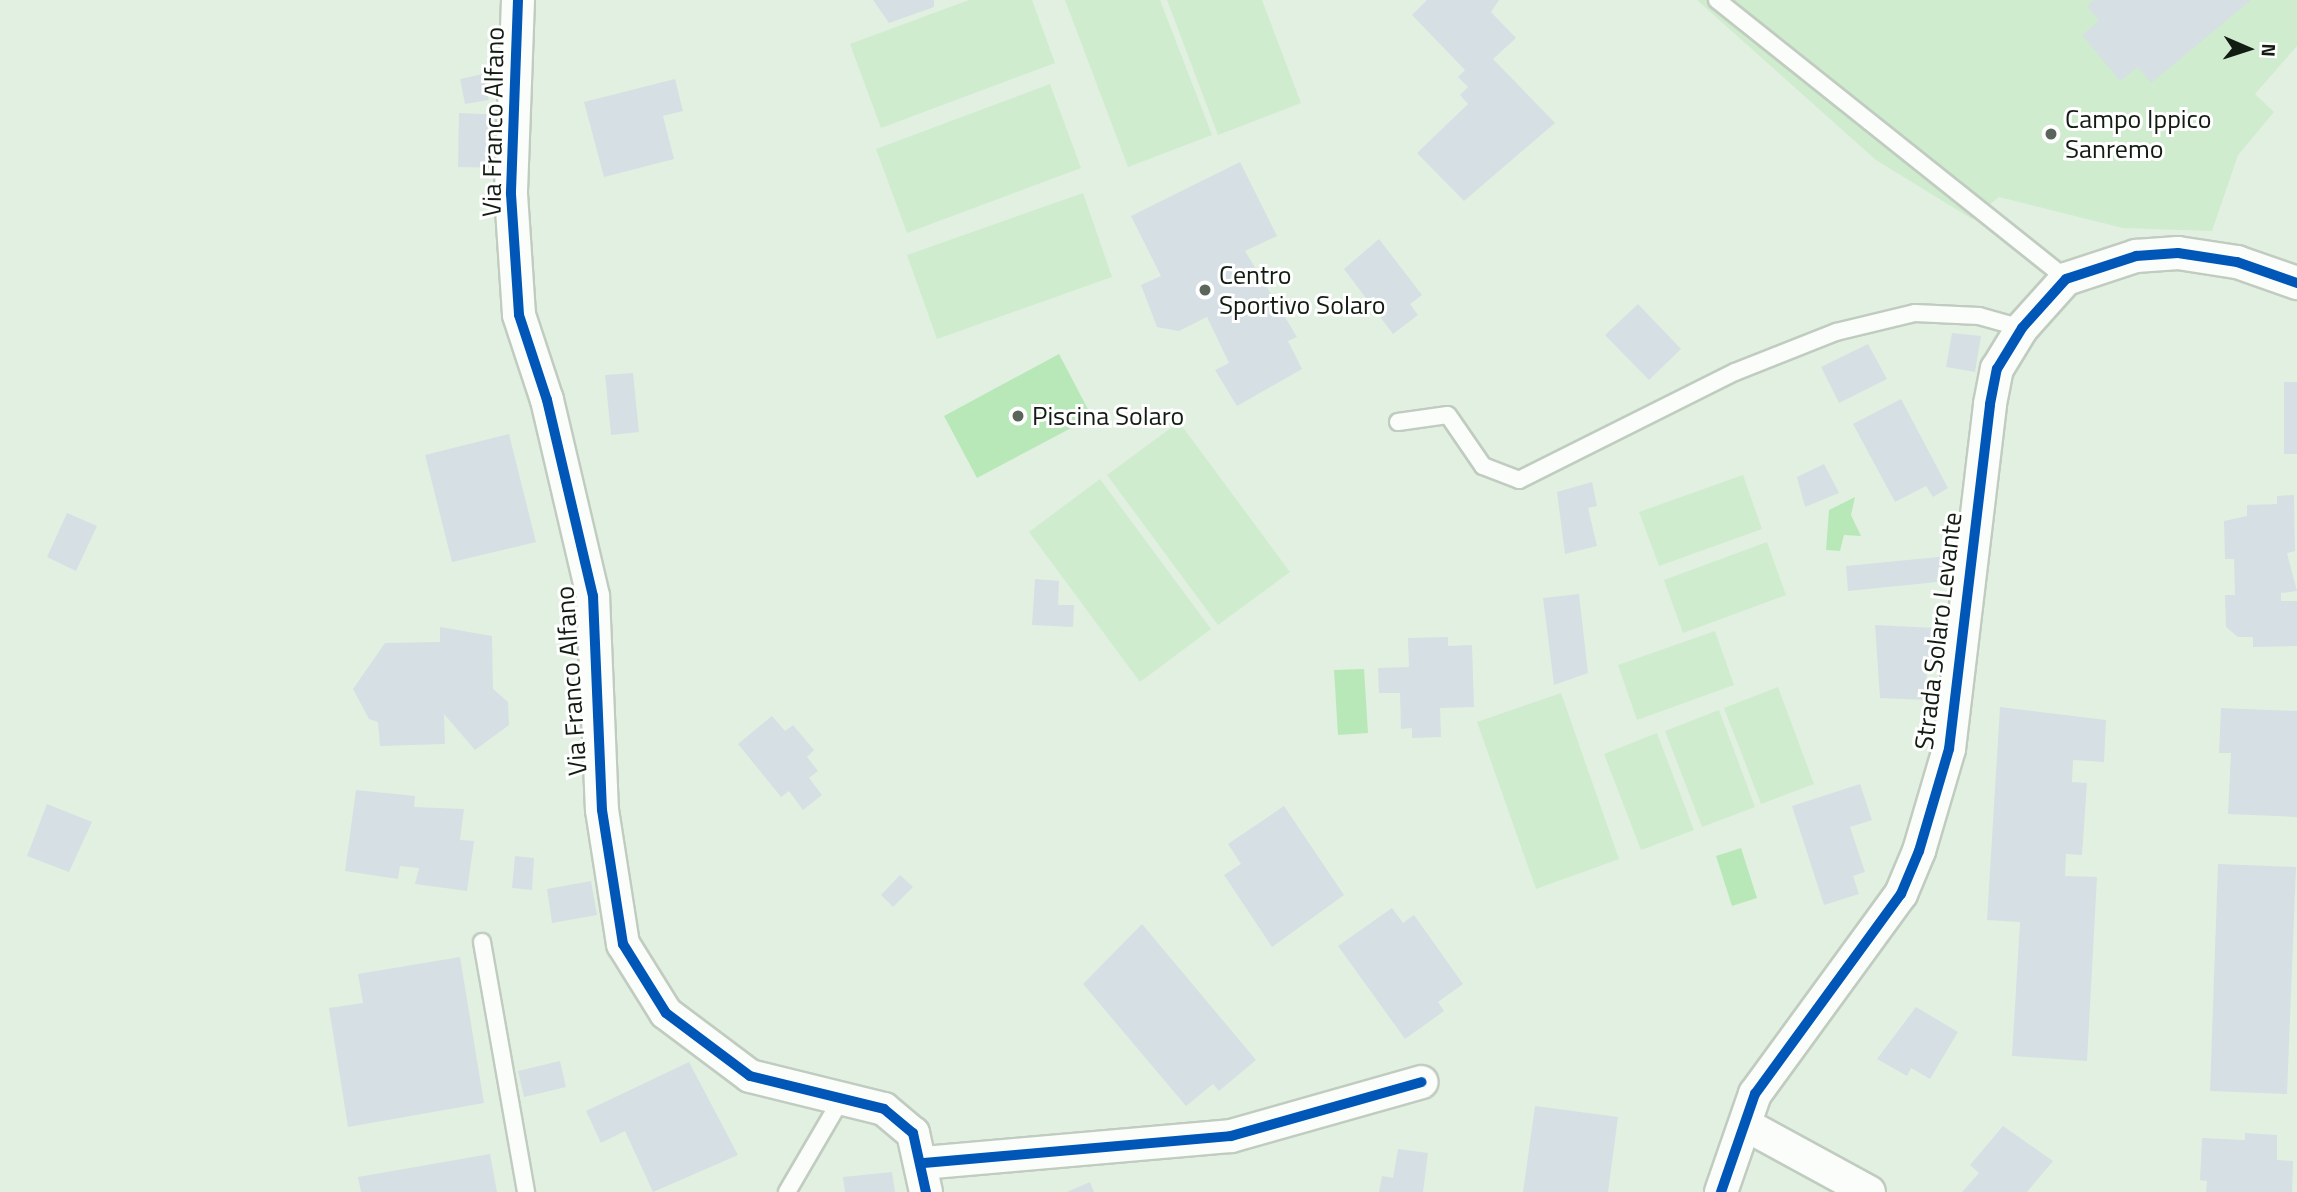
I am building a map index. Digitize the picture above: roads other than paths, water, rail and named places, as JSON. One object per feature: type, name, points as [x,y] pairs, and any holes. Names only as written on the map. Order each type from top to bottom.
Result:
[{"type":"street","name":"Via Franco Alfano","points":[[518,0],[511,194],[519,315],[547,400],[593,596],[602,810],[623,944],[666,1013],[750,1076],[884,1109],[913,1133],[924,1177]]},
{"type":"street","name":"Strada Solaro Levante","points":[[1721,1192],[1755,1094],[1901,894],[1919,851],[1949,749],[1990,404],[1997,369],[2022,328],[2066,279],[2136,256],[2178,253],[2291,271]]},
{"type":"street","points":[[924,1177],[1231,1136],[1422,1082]]},
{"type":"street","points":[[1746,1125],[1869,1192]]},
{"type":"lane","points":[[1717,0],[2066,279]]},
{"type":"lane","points":[[1398,422],[1448,415],[1483,466],[1519,480],[1735,372],[1836,332],[1915,313],[1979,316],[2022,328]]},
{"type":"lane","points":[[482,942],[526,1192]]},
{"type":"lane","points":[[787,1192],[842,1098]]},
{"type":"place","name":"Campo Ippico Sanremo","points":[[2051,134]]},
{"type":"place","name":"Centro Sportivo Solaro","points":[[1205,290]]},
{"type":"place","name":"Piscina Solaro","points":[[1018,416]]}]
